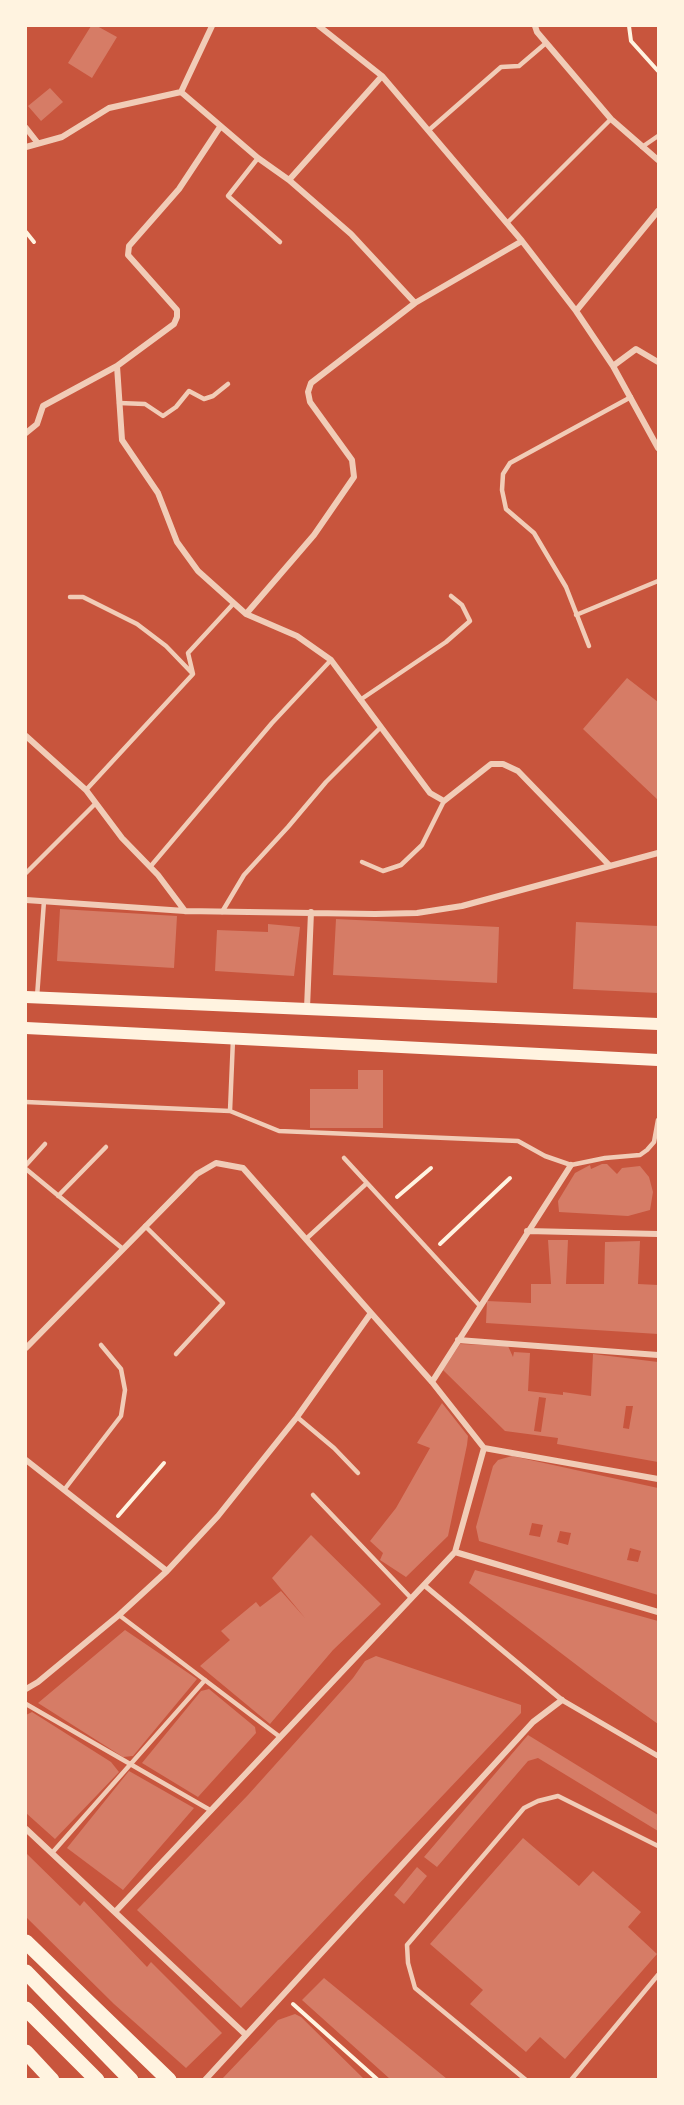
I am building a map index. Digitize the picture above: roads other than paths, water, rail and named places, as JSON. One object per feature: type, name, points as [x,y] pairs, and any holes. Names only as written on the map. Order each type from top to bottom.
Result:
[{"type":"main road","points":[[31,997],[658,1024]]},
{"type":"main road","points":[[26,1028],[658,1060]]},
{"type":"main road","points":[[26,1942],[169,2079]]},
{"type":"main road","points":[[26,1972],[131,2079]]},
{"type":"main road","points":[[26,2009],[97,2079]]},
{"type":"main road","points":[[26,2052],[52,2079]]},
{"type":"street","points":[[181,92],[209,26]]},
{"type":"street","points":[[319,26],[382,76],[522,241],[576,311],[613,366],[658,448]]},
{"type":"street","points":[[535,26],[537,32],[611,119],[658,160]]},
{"type":"street","points":[[289,180],[382,76]]},
{"type":"street","points":[[181,92],[220,127],[289,180],[351,234],[415,303]]},
{"type":"street","points":[[26,147],[62,136],[109,108],[181,92]]},
{"type":"street","points":[[26,433],[37,424],[43,406],[117,366],[174,324],[177,310],[128,255],[129,246],[179,189],[220,127]]},
{"type":"street","points":[[26,128],[38,142]]},
{"type":"street","points":[[576,311],[658,211]]},
{"type":"street","points":[[246,614],[314,535],[354,477],[352,460],[310,402],[308,392],[311,382],[415,303],[522,241]]},
{"type":"street","points":[[613,366],[636,350],[658,362]]},
{"type":"street","points":[[117,366],[122,440],[158,493],[177,542],[198,571],[246,614],[297,636],[331,660],[430,793],[444,801],[491,764],[503,764],[518,771],[610,866]]},
{"type":"street","points":[[26,736],[86,790],[122,838],[150,867],[185,911]]},
{"type":"street","points":[[26,900],[185,911],[417,913],[462,906],[658,853]]},
{"type":"street","points":[[307,1008],[311,912]]},
{"type":"street","points":[[26,1348],[197,1174],[216,1162],[243,1168],[432,1382],[484,1448],[658,1479]]},
{"type":"street","points":[[432,1382],[571,1165]]},
{"type":"street","points":[[527,1231],[658,1234]]},
{"type":"street","points":[[26,1689],[38,1682],[119,1616],[167,1571],[218,1516],[297,1417],[371,1313]]},
{"type":"street","points":[[458,1340],[658,1355]]},
{"type":"street","points":[[114,1912],[455,1552],[484,1448]]},
{"type":"street","points":[[26,1460],[167,1571]]},
{"type":"street","points":[[455,1552],[658,1612]]},
{"type":"street","points":[[424,1585],[562,1700],[658,1756]]},
{"type":"street","points":[[205,2079],[533,1722],[562,1700]]},
{"type":"street","points":[[26,1829],[246,2035]]},
{"type":"lane","points":[[429,130],[501,67],[519,66],[546,43]]},
{"type":"lane","points":[[507,223],[611,119]]},
{"type":"lane","points":[[642,147],[658,136]]},
{"type":"lane","points":[[258,158],[228,196],[280,242]]},
{"type":"lane","points":[[119,403],[146,404],[163,416],[176,407],[189,391],[204,399],[213,396],[228,384]]},
{"type":"lane","points":[[589,646],[566,587],[534,533],[506,509],[502,490],[503,474],[510,463],[631,397]]},
{"type":"lane","points":[[576,615],[658,581]]},
{"type":"lane","points":[[360,700],[446,642],[470,621],[462,605],[451,596]]},
{"type":"lane","points":[[70,597],[82,597],[137,624],[165,646],[194,674]]},
{"type":"lane","points":[[194,674],[188,653],[234,603]]},
{"type":"lane","points":[[150,867],[272,723],[331,660]]},
{"type":"lane","points":[[86,790],[194,674]]},
{"type":"lane","points":[[222,912],[244,875],[326,782],[381,727]]},
{"type":"lane","points":[[362,862],[383,870],[401,865],[422,845],[444,801]]},
{"type":"lane","points":[[26,873],[96,803]]},
{"type":"lane","points":[[31,997],[44,901]]},
{"type":"lane","points":[[230,1111],[234,1039]]},
{"type":"lane","points":[[26,1102],[230,1111],[279,1131],[518,1141],[545,1156],[571,1165],[605,1158],[640,1155],[654,1142],[658,1120]]},
{"type":"lane","points":[[45,1144],[26,1167],[123,1249]]},
{"type":"lane","points":[[58,1196],[106,1147]]},
{"type":"lane","points":[[344,1158],[480,1306]]},
{"type":"lane","points":[[306,1239],[367,1183]]},
{"type":"lane","points":[[145,1226],[223,1303],[176,1354]]},
{"type":"lane","points":[[64,1490],[121,1416],[125,1390],[121,1369],[101,1345]]},
{"type":"lane","points":[[297,1417],[334,1448],[358,1473]]},
{"type":"lane","points":[[313,1495],[411,1598]]},
{"type":"lane","points":[[119,1616],[280,1737]]},
{"type":"lane","points":[[52,1853],[205,1680]]},
{"type":"lane","points":[[26,1704],[210,1810]]},
{"type":"lane","points":[[526,2079],[415,1988],[408,1963],[407,1945],[524,1808],[538,1801],[558,1796],[658,1846]]},
{"type":"lane","points":[[571,2079],[658,1975]]}]
